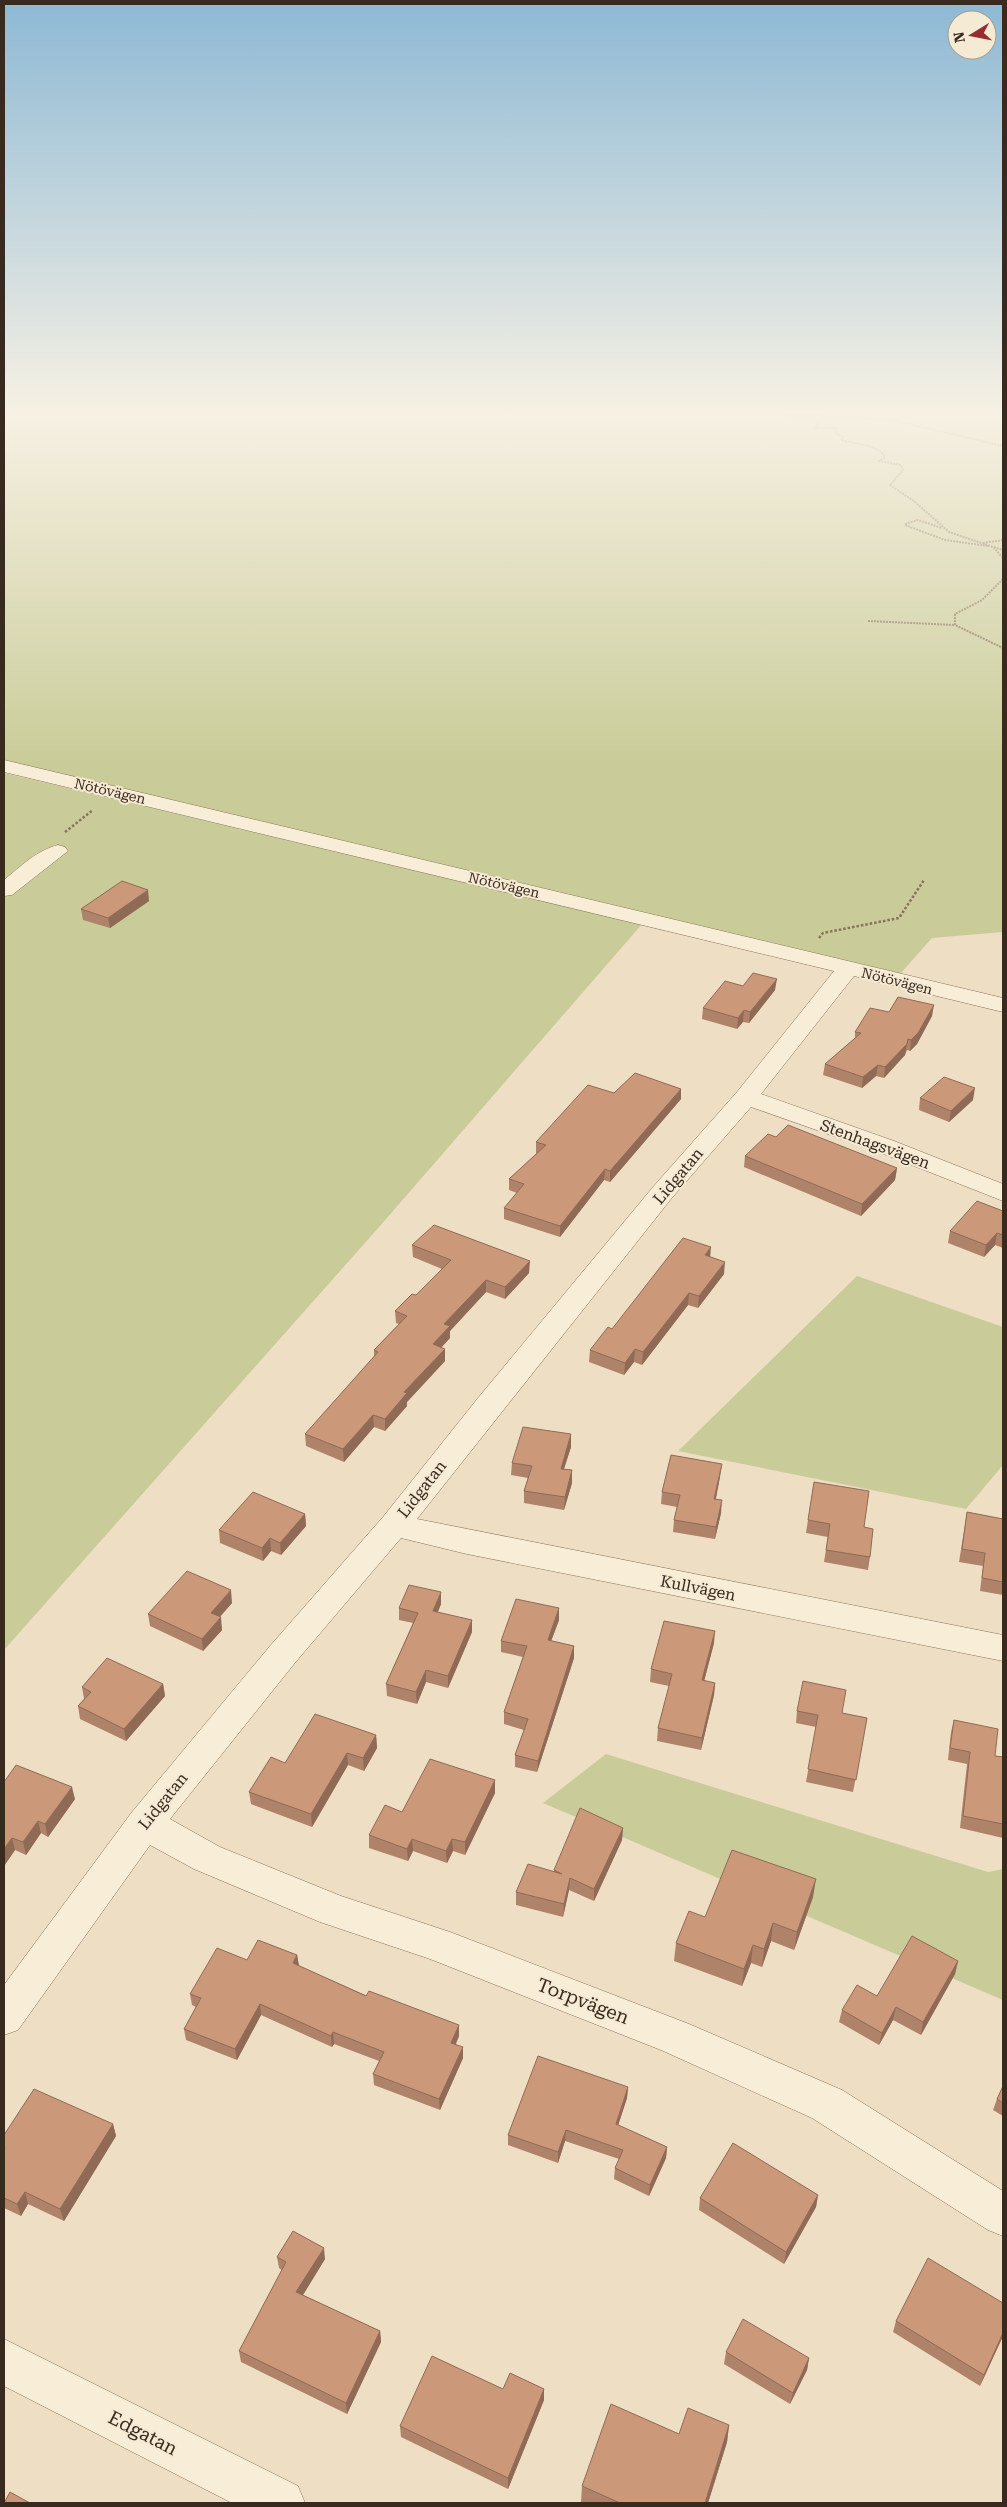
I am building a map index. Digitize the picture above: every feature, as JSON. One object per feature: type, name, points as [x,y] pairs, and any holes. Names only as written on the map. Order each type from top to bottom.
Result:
[{"type":"street","name":"Nötövägen","points":[[4,766],[1003,1005]]},
{"type":"street","points":[[4,890],[35,865],[58,851]]},
{"type":"street","name":"Lidgatan","points":[[4,2017],[145,1823],[282,1655],[394,1525],[662,1193],[746,1097],[848,969]]},
{"type":"street","name":"Stenhagsvägen","points":[[746,1097],[886,1146],[1003,1193]]},
{"type":"street","name":"Kullvägen","points":[[394,1525],[467,1542],[1003,1648]]},
{"type":"street","name":"Torpvägen","points":[[145,1823],[207,1858],[334,1910],[436,1944],[675,2037],[828,2104],[1003,2215]]},
{"type":"street","name":"Edgatan","points":[[4,2362],[282,2503]]},
{"type":"path","points":[[918,531],[959,545],[993,547],[1003,558]]},
{"type":"path","points":[[949,532],[1003,550]]},
{"type":"path","points":[[982,543],[1003,540]]},
{"type":"path","points":[[954,625],[955,614],[967,609],[988,595],[997,588],[1003,579]]},
{"type":"path","points":[[868,621],[922,626],[954,625],[1003,648]]},
{"type":"path","points":[[58,851],[62,835],[100,804]]},
{"type":"path","points":[[802,957],[823,933],[899,918],[924,880]]},
{"type":"green space","points":[[4,531],[1003,531],[1003,932],[932,938],[893,982],[620,910],[4,761]]},
{"type":"green space","points":[[4,773],[643,923],[380,1226],[4,1650]]},
{"type":"green space","points":[[857,1276],[1003,1327],[1003,1465],[966,1509],[678,1451]]},
{"type":"green space","points":[[606,1754],[988,1872],[1003,1869],[1003,2000],[543,1803]]},
{"type":"building","points":[[122,881],[148,890],[108,918],[81,909]]},
{"type":"building","points":[[753,973],[777,979],[750,1012],[744,1010],[738,1018],[703,1008],[725,981],[743,986]]},
{"type":"building","points":[[898,997],[934,1005],[918,1033],[911,1040],[908,1039],[907,1044],[885,1067],[878,1065],[863,1077],[825,1064],[861,1033],[855,1032],[870,1008],[889,1012]]},
{"type":"building","points":[[635,1073],[681,1089],[610,1171],[605,1169],[560,1226],[504,1208],[524,1184],[509,1179],[546,1145],[536,1142],[588,1085],[614,1093]]},
{"type":"building","points":[[944,1077],[975,1088],[951,1111],[920,1098]]},
{"type":"building","points":[[788,1125],[897,1168],[862,1204],[745,1156],[768,1134],[776,1137]]},
{"type":"building","points":[[977,1201],[1003,1211],[1003,1235],[997,1233],[986,1245],[950,1231]]},
{"type":"building","points":[[434,1225],[530,1261],[505,1287],[486,1280],[444,1324],[450,1326],[433,1344],[445,1349],[404,1392],[407,1393],[385,1419],[373,1415],[343,1449],[305,1434],[378,1352],[374,1350],[407,1316],[395,1311],[412,1294],[416,1295],[451,1260],[412,1245]]},
{"type":"building","points":[[683,1238],[711,1247],[705,1255],[725,1262],[699,1296],[689,1293],[643,1352],[635,1349],[625,1363],[590,1350],[608,1327],[612,1329]]},
{"type":"building","points":[[523,1427],[571,1434],[561,1469],[572,1470],[565,1497],[524,1491],[532,1466],[512,1463]]},
{"type":"building","points":[[671,1455],[722,1464],[714,1499],[722,1500],[716,1527],[674,1520],[680,1495],[662,1492]]},
{"type":"building","points":[[814,1482],[869,1491],[864,1527],[873,1529],[870,1557],[826,1550],[830,1524],[808,1520]]},
{"type":"building","points":[[253,1492],[305,1514],[280,1543],[270,1538],[262,1548],[219,1530]]},
{"type":"building","points":[[967,1512],[1003,1519],[1003,1582],[982,1578],[985,1553],[962,1549]]},
{"type":"building","points":[[187,1571],[231,1590],[211,1613],[221,1617],[202,1639],[148,1614]]},
{"type":"building","points":[[409,1585],[441,1592],[433,1611],[472,1620],[448,1676],[426,1670],[416,1692],[386,1684],[418,1613],[399,1608]]},
{"type":"building","points":[[516,1599],[559,1608],[548,1640],[574,1646],[538,1761],[515,1755],[528,1719],[504,1712],[527,1646],[501,1641]]},
{"type":"building","points":[[664,1621],[715,1631],[702,1680],[715,1683],[702,1738],[658,1728],[672,1674],[651,1669]]},
{"type":"building","points":[[107,1658],[163,1684],[124,1729],[78,1706],[91,1692],[82,1687]]},
{"type":"building","points":[[803,1681],[846,1690],[842,1713],[867,1718],[856,1780],[808,1769],[818,1715],[797,1711]]},
{"type":"building","points":[[315,1714],[376,1735],[363,1758],[347,1753],[311,1814],[249,1792],[271,1757],[285,1763]]},
{"type":"building","points":[[954,1720],[998,1729],[995,1756],[1003,1757],[1003,1824],[963,1816],[970,1752],[950,1748]]},
{"type":"building","points":[[430,1759],[495,1780],[465,1842],[452,1839],[446,1851],[412,1839],[407,1849],[369,1835],[385,1805],[402,1812]]},
{"type":"building","points":[[16,1765],[72,1787],[45,1824],[38,1821],[23,1842],[12,1838],[4,1849],[4,1782]]},
{"type":"building","points":[[580,1808],[623,1828],[594,1889],[570,1878],[564,1904],[516,1892],[528,1864],[562,1874],[554,1870]]},
{"type":"building","points":[[732,1850],[816,1879],[797,1932],[773,1923],[764,1949],[753,1945],[744,1969],[676,1943],[689,1911],[705,1917]]},
{"type":"building","points":[[912,1936],[958,1961],[923,2022],[896,2007],[882,2033],[842,2010],[857,1985],[877,1996]]},
{"type":"building","points":[[258,1940],[297,1955],[293,1963],[366,1996],[369,1991],[459,2025],[451,2043],[463,2047],[439,2099],[373,2074],[384,2052],[333,2032],[331,2036],[260,2004],[235,2049],[184,2029],[201,1998],[190,1994],[217,1948],[247,1960]]},
{"type":"building","points":[[538,2056],[628,2087],[616,2124],[667,2147],[650,2185],[615,2168],[623,2150],[566,2130],[558,2152],[508,2135]]},
{"type":"building","points":[[1003,2086],[1003,2103],[997,2099]]},
{"type":"building","points":[[34,2089],[113,2124],[60,2209],[25,2192],[17,2204],[4,2198],[4,2135]]},
{"type":"building","points":[[733,2143],[818,2195],[786,2252],[700,2198]]},
{"type":"building","points":[[293,2231],[324,2248],[296,2292],[380,2331],[346,2403],[239,2351],[286,2262],[277,2257]]},
{"type":"building","points":[[928,2258],[1003,2303],[1003,2333],[984,2375],[896,2321]]},
{"type":"building","points":[[743,2319],[809,2358],[793,2393],[726,2352]]},
{"type":"building","points":[[432,2356],[503,2389],[510,2373],[544,2389],[508,2478],[400,2426]]},
{"type":"building","points":[[611,2404],[679,2434],[688,2408],[729,2425],[705,2503],[620,2503],[582,2486]]},
{"type":"building","points":[[10,2492],[30,2503],[4,2503]]}]
